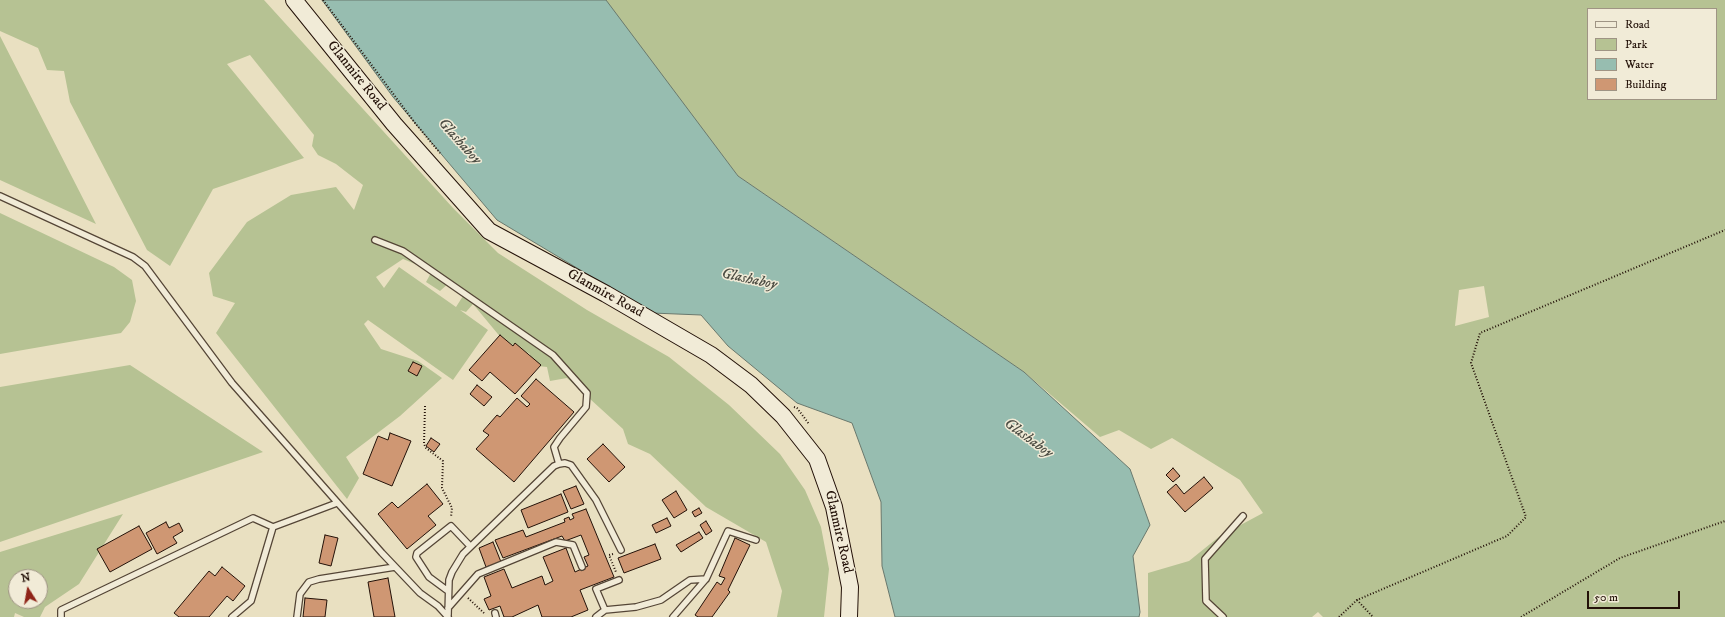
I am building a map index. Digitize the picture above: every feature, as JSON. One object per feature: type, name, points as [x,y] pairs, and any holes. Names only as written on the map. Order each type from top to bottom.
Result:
[{"type":"main road","name":"Glanmire Road","points":[[294,0],[394,124],[490,231],[606,294],[711,355],[751,385],[783,416],[817,459],[834,507],[850,587],[850,617]]},
{"type":"lane","points":[[0,196],[133,257],[145,266],[232,383],[420,594],[448,616]]},
{"type":"lane","points":[[375,240],[403,251],[553,355],[587,393],[586,407],[554,447],[559,464]]},
{"type":"lane","points":[[448,616],[448,591],[452,572],[470,546],[554,466],[559,464],[565,463],[571,465],[596,500],[621,550]]},
{"type":"lane","points":[[61,617],[61,610],[252,518],[273,527],[337,502]]},
{"type":"lane","points":[[1223,617],[1206,601],[1204,559],[1243,516]]},
{"type":"lane","points":[[448,591],[429,577],[416,557],[417,553],[451,526],[470,546]]},
{"type":"lane","points":[[232,617],[251,601],[273,527]]},
{"type":"lane","points":[[673,617],[706,579],[728,531],[756,540]]},
{"type":"lane","points":[[448,608],[478,574],[556,542],[573,545],[582,567]]},
{"type":"lane","points":[[297,617],[300,594],[309,582],[319,579],[395,567]]},
{"type":"lane","points":[[596,617],[605,610],[636,607],[661,600],[690,580],[706,579]]},
{"type":"lane","points":[[605,610],[596,588],[619,580]]},
{"type":"path","points":[[323,0],[415,123],[445,159]]},
{"type":"path","points":[[1339,617],[1357,600],[1507,536],[1526,517],[1471,363],[1480,333],[1725,230]]},
{"type":"path","points":[[424,406],[424,444],[426,448],[443,461],[442,488],[452,508],[451,526]]},
{"type":"path","points":[[1521,617],[1620,558],[1725,521]]},
{"type":"path","points":[[619,580],[609,555],[621,550]]},
{"type":"path","points":[[461,592],[488,616],[496,615]]},
{"type":"path","points":[[1357,600],[1373,617]]},
{"type":"green space","points":[[0,0],[264,0],[453,208],[498,253],[587,310],[669,357],[729,405],[780,454],[805,490],[821,527],[829,569],[824,617],[777,617],[782,591],[766,542],[706,507],[650,454],[628,444],[623,429],[567,378],[550,381],[547,367],[529,365],[530,354],[502,339],[473,304],[466,312],[460,310],[488,330],[453,380],[368,320],[364,324],[381,349],[418,361],[442,378],[400,416],[346,457],[359,478],[347,499],[216,333],[235,303],[213,296],[209,273],[247,222],[291,195],[336,187],[354,210],[363,185],[336,164],[318,155],[312,146],[314,135],[250,55],[227,64],[304,158],[213,189],[170,266],[147,250],[70,102],[64,71],[47,70],[38,48],[0,31]],"holes":[[[403,259],[432,271],[426,282],[440,291],[451,281],[463,296],[456,307],[399,267],[384,288],[376,277]]]},
{"type":"green space","points":[[605,0],[1725,0],[1725,617],[1323,617],[1318,612],[1312,617],[1148,617],[1148,573],[1189,561],[1220,536],[1263,513],[1240,480],[1172,438],[1151,449],[1119,430],[1100,437],[1024,372],[738,176]],"holes":[[[1484,286],[1489,317],[1455,326],[1459,290]]]},
{"type":"green space","points":[[0,36],[96,224],[0,180]]},
{"type":"green space","points":[[0,213],[114,267],[132,280],[136,301],[130,322],[121,333],[0,354]]},
{"type":"green space","points":[[130,365],[263,452],[0,542],[0,387]]},
{"type":"green space","points":[[123,514],[79,584],[48,605],[48,569],[8,569],[8,609],[44,609],[40,617],[24,617],[15,613],[14,617],[0,617],[0,552]]},
{"type":"water","name":"Glashaboy","points":[[322,0],[606,0],[738,176],[1024,372],[1130,469],[1150,525],[1133,556],[1140,612],[1139,617],[895,617],[882,566],[881,502],[852,423],[797,403],[728,346],[701,315],[652,313],[497,220],[393,97]]},
{"type":"building","points":[[500,335],[513,346],[515,343],[541,365],[515,394],[490,372],[482,381],[469,370]]},
{"type":"building","points":[[413,362],[422,366],[417,376],[408,371]]},
{"type":"building","points":[[536,379],[574,412],[514,482],[476,449],[489,435],[483,431],[497,415],[500,417],[517,398],[527,407],[530,404],[521,396]]},
{"type":"building","points":[[477,385],[492,397],[484,406],[470,394]]},
{"type":"building","points":[[390,433],[411,441],[392,486],[363,474],[378,436],[388,440]]},
{"type":"building","points":[[431,438],[440,444],[434,452],[426,446]]},
{"type":"building","points":[[603,444],[625,467],[609,482],[587,459]]},
{"type":"building","points":[[1173,468],[1180,476],[1173,482],[1166,475]]},
{"type":"building","points":[[1204,477],[1213,488],[1185,512],[1167,492],[1176,484],[1184,494]]},
{"type":"building","points":[[427,484],[443,504],[428,516],[436,525],[407,549],[378,514],[392,502],[398,508]]},
{"type":"building","points":[[576,486],[584,504],[571,509],[563,491]]},
{"type":"building","points":[[676,491],[687,510],[674,518],[662,500]]},
{"type":"building","points":[[561,494],[568,512],[528,528],[521,510]]},
{"type":"building","points":[[699,508],[702,513],[695,517],[692,512]]},
{"type":"building","points":[[586,509],[614,577],[580,590],[588,610],[571,617],[542,617],[538,605],[512,617],[504,617],[500,606],[489,610],[484,599],[491,596],[484,577],[504,569],[512,588],[542,576],[545,585],[553,581],[543,557],[566,548],[575,572],[588,566],[584,557],[589,555],[581,535],[565,541],[562,536],[503,558],[495,540],[523,530],[526,537],[565,522],[564,519],[569,517],[570,520],[574,518],[572,514]]},
{"type":"building","points":[[667,518],[671,526],[656,533],[652,525]]},
{"type":"building","points":[[706,521],[712,531],[706,535],[700,525]]},
{"type":"building","points":[[166,522],[169,528],[179,523],[183,531],[173,537],[177,543],[157,554],[146,533]]},
{"type":"building","points":[[139,526],[152,549],[110,572],[97,549]]},
{"type":"building","points":[[699,532],[703,538],[681,552],[676,545]]},
{"type":"building","points":[[325,535],[338,538],[331,566],[319,563]]},
{"type":"building","points":[[735,538],[750,545],[728,590],[730,592],[712,617],[698,617],[695,615],[717,582],[721,585],[725,578],[719,576]]},
{"type":"building","points":[[493,542],[501,562],[486,567],[479,548]]},
{"type":"building","points":[[655,544],[661,559],[624,573],[618,558]]},
{"type":"building","points":[[222,567],[245,586],[233,601],[227,596],[209,617],[179,617],[174,613],[209,571],[215,576]]},
{"type":"building","points":[[388,578],[395,617],[374,617],[368,582]]},
{"type":"building","points":[[305,598],[327,600],[325,617],[303,617]]}]
